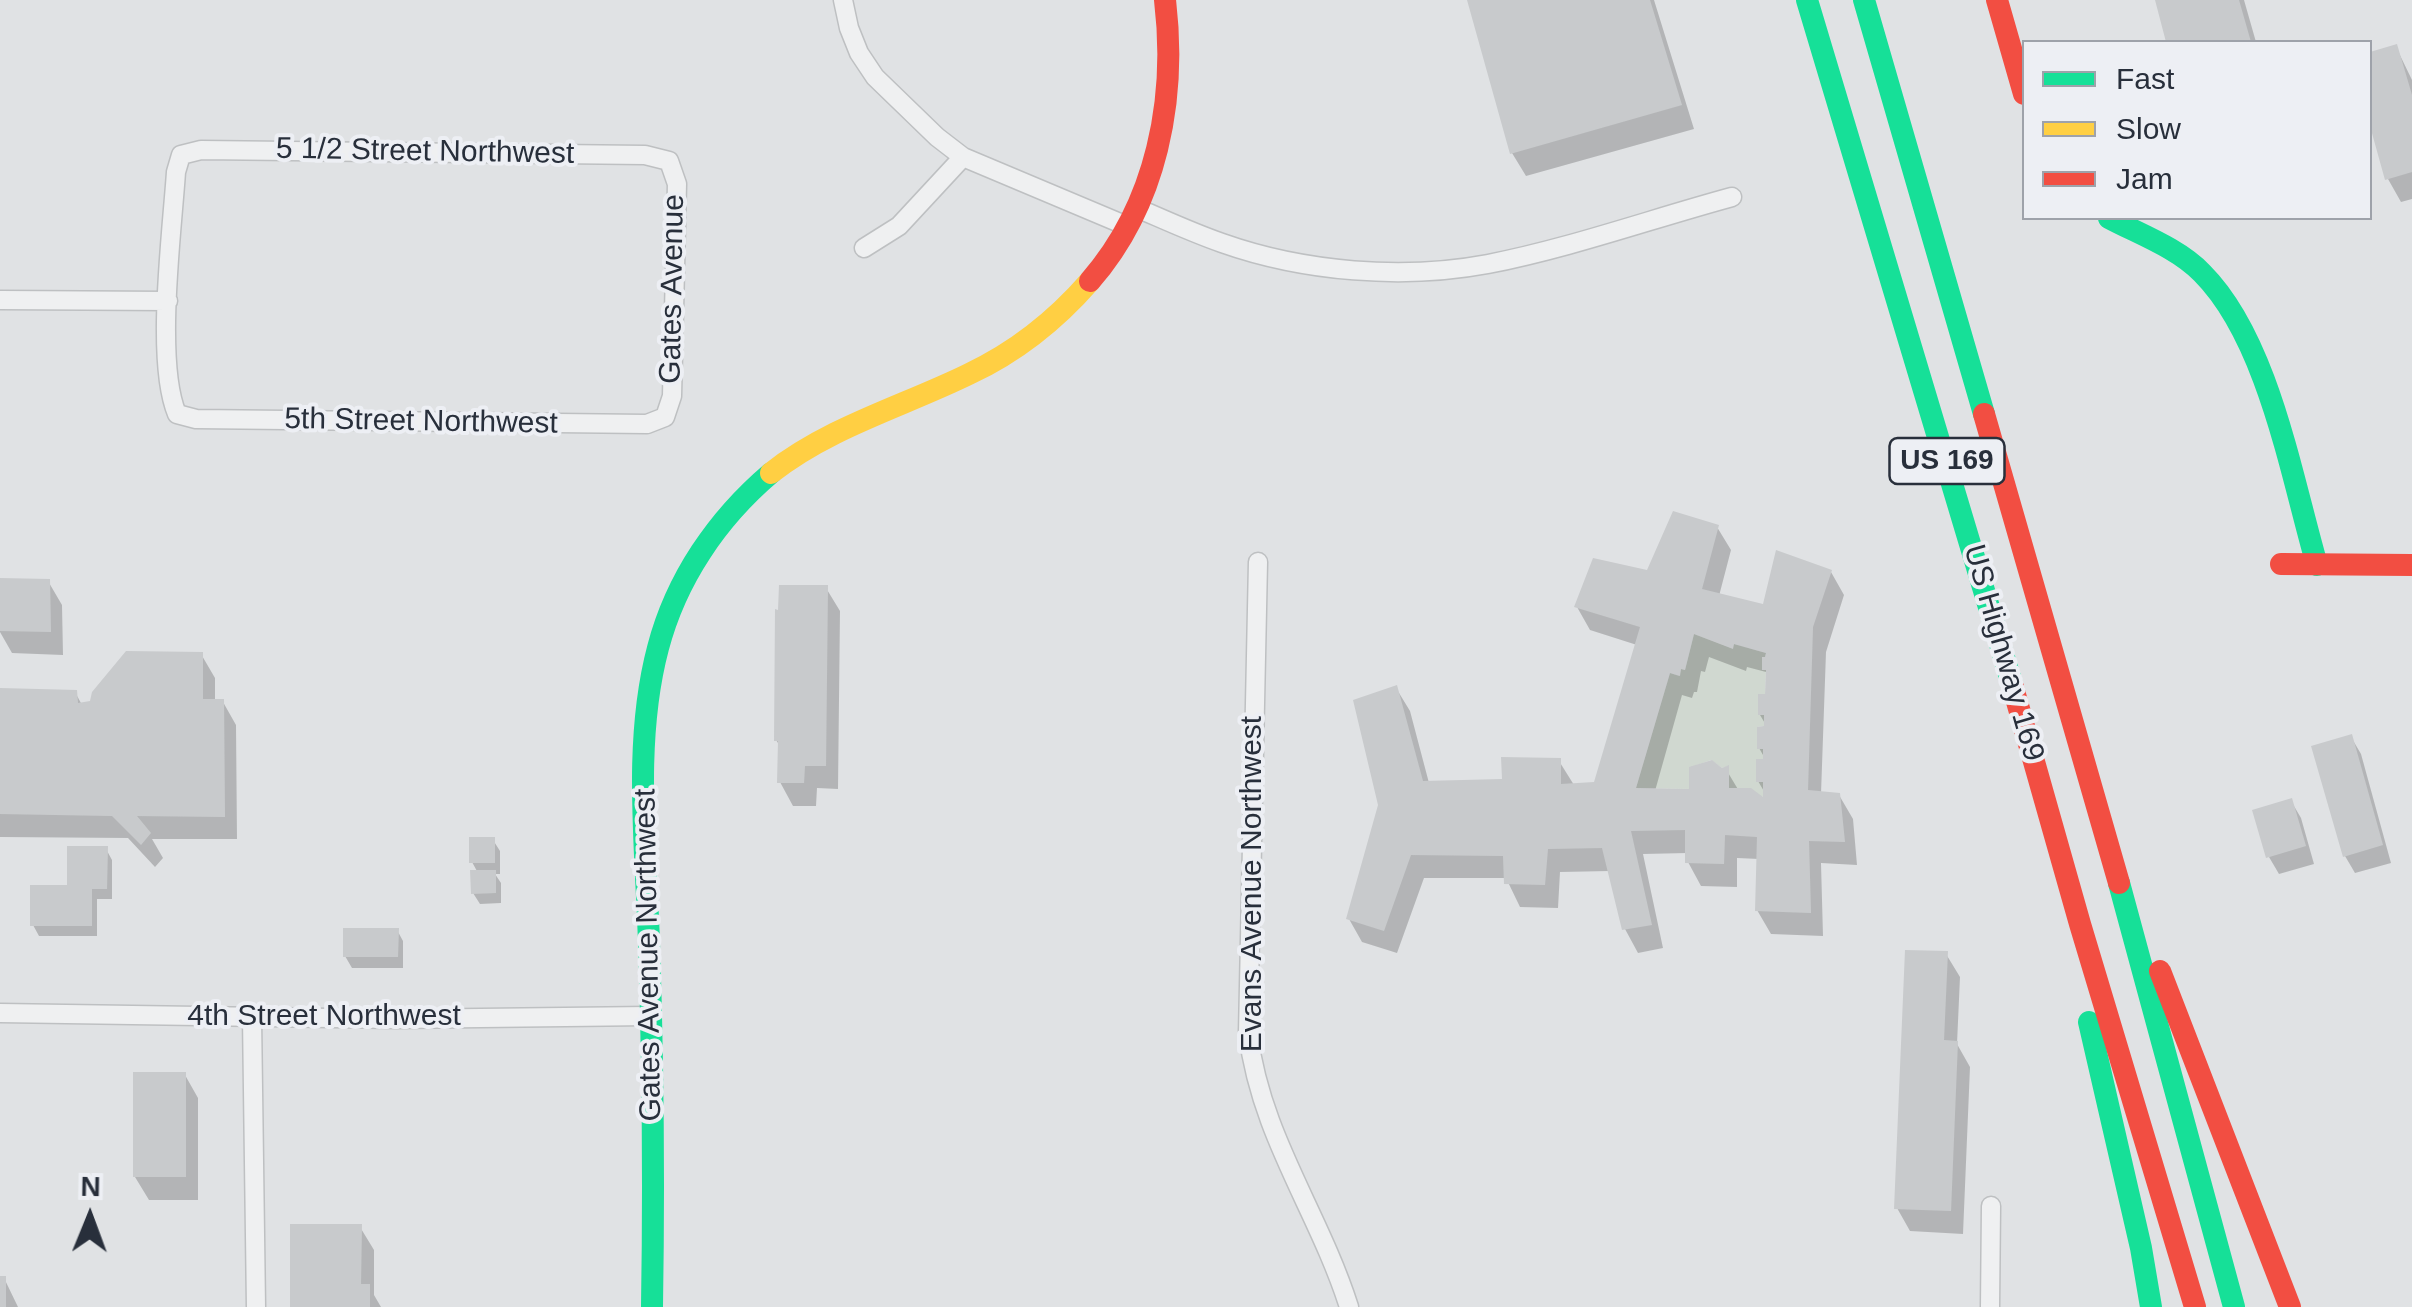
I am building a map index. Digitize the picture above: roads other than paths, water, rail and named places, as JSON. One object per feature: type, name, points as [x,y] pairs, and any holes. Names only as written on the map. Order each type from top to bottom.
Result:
[{"type":"main road","name":"Gates Avenue Northwest","points":[[652,1307],[652,1072],[644,727],[653,662],[672,606],[698,554],[717,529],[789,458],[974,371],[1037,332],[1090,282],[1132,217],[1159,150],[1168,109],[1170,50],[1166,0]]},
{"type":"main road","name":"US Highway 169","points":[[1808,0],[2196,1307]]},
{"type":"main road","name":"US Highway 169","points":[[1864,0],[2121,889],[2234,1307]]},
{"type":"main road","points":[[1997,0],[2022,87]]},
{"type":"main road","points":[[2114,220],[2201,271],[2238,316],[2262,372],[2317,564]]},
{"type":"main road","points":[[2281,564],[2412,565]]},
{"type":"main road","points":[[2121,889],[2164,980],[2290,1307]]},
{"type":"main road","points":[[2080,924],[2078,972],[2141,1248],[2150,1307]]},
{"type":"street","points":[[844,0],[854,40],[875,77],[963,157],[1132,217],[1242,248],[1320,265],[1387,272],[1484,265],[1732,197]]},
{"type":"street","name":"5 1/2 Street Northwest","points":[[168,301],[176,172],[181,155],[201,150],[490,153],[645,155],[669,161]]},
{"type":"street","points":[[864,248],[899,226],[963,157]]},
{"type":"street","name":"Gates Avenue","points":[[666,416],[672,396],[677,184],[669,161]]},
{"type":"street","points":[[0,300],[168,301]]},
{"type":"street","name":"5th Street Northwest","points":[[168,301],[168,394],[176,414],[196,419],[647,424],[666,416]]},
{"type":"street","name":"Evans Avenue Northwest","points":[[1258,562],[1248,1033],[1265,1113],[1281,1155],[1328,1250],[1348,1307]]},
{"type":"street","name":"4th Street Northwest","points":[[0,1014],[649,1016]]},
{"type":"street","points":[[252,1017],[256,1307]]},
{"type":"street","points":[[1990,1307],[1991,1206]]}]
